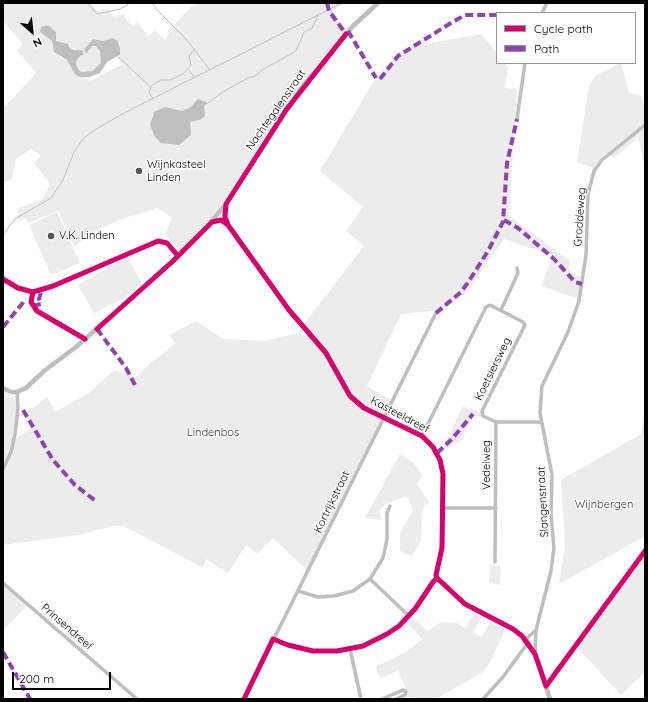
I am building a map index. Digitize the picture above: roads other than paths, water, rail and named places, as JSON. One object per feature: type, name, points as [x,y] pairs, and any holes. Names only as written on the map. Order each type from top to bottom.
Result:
[{"type":"street","name":"Nachtegalenstraat","points":[[17,392],[26,388],[44,371],[85,339],[221,216],[226,204],[300,90],[353,26],[378,3]]},
{"type":"street","points":[[517,119],[525,64]]},
{"type":"street","name":"Groddeweg","points":[[582,284],[586,254],[588,194],[594,171],[602,160],[645,126]]},
{"type":"street","name":"Kasteeldreef","points":[[221,216],[289,310],[326,354],[346,392],[364,408],[422,436],[433,447],[442,466],[442,548],[436,575],[438,578]]},
{"type":"street","points":[[422,436],[486,308],[490,305],[501,310],[518,273],[517,268]]},
{"type":"street","name":"Slangenstraat","points":[[550,699],[535,654],[536,630],[554,555],[551,514],[552,475],[544,430],[541,422],[542,386],[568,332],[578,307],[582,284]]},
{"type":"street","name":"Koetsiersweg","points":[[496,422],[483,416],[482,411],[525,325],[523,322],[501,310]]},
{"type":"street","name":"Kortrijkstraat","points":[[244,699],[436,313]]},
{"type":"street","points":[[52,321],[85,339]]},
{"type":"street","points":[[3,388],[11,392],[17,392],[18,408],[11,452],[3,469]]},
{"type":"street","points":[[496,422],[541,422]]},
{"type":"street","name":"Vedelweg","points":[[495,562],[496,422]]},
{"type":"street","points":[[298,591],[318,597],[334,596],[353,591],[370,579],[383,558],[387,539],[388,513],[390,506]]},
{"type":"street","points":[[443,508],[496,508]]},
{"type":"street","points":[[274,639],[288,645],[313,651],[337,651],[363,646],[387,634],[409,616],[438,578],[465,604],[513,629],[526,641],[535,654]]},
{"type":"street","points":[[370,579],[409,616]]},
{"type":"street","name":"Prinsendreef","points":[[3,583],[137,699]]},
{"type":"street","points":[[483,699],[503,678],[526,641],[536,630]]},
{"type":"street","points":[[350,649],[361,699]]},
{"type":"street","points":[[382,699],[403,690],[406,692],[405,695],[396,699]]},
{"type":"waterway","points":[[87,3],[97,14],[120,9],[130,3]]},
{"type":"waterway","points":[[152,3],[186,39],[210,70]]},
{"type":"waterway","points":[[3,235],[15,219],[51,198],[63,180],[74,152],[82,140],[90,133],[122,114],[342,3]]},
{"type":"waterway","points":[[208,103],[226,90],[250,77],[254,77],[262,70],[296,51],[304,32],[312,28],[318,16]]},
{"type":"waterway","points":[[151,86],[161,80],[170,80],[183,74],[191,65],[189,56],[194,50]]},
{"type":"waterway","points":[[118,57],[151,87],[149,92],[153,99]]},
{"type":"waterway","points":[[189,70],[194,77]]},
{"type":"place","name":"Wijnkasteel Linden","points":[[139,171]]},
{"type":"place","name":"V.K. Linden","points":[[51,236]]},
{"type":"park label","name":"Lindenbos","points":[[213,433]]},
{"type":"park label","name":"Wijnbergen","points":[[604,505]]}]
